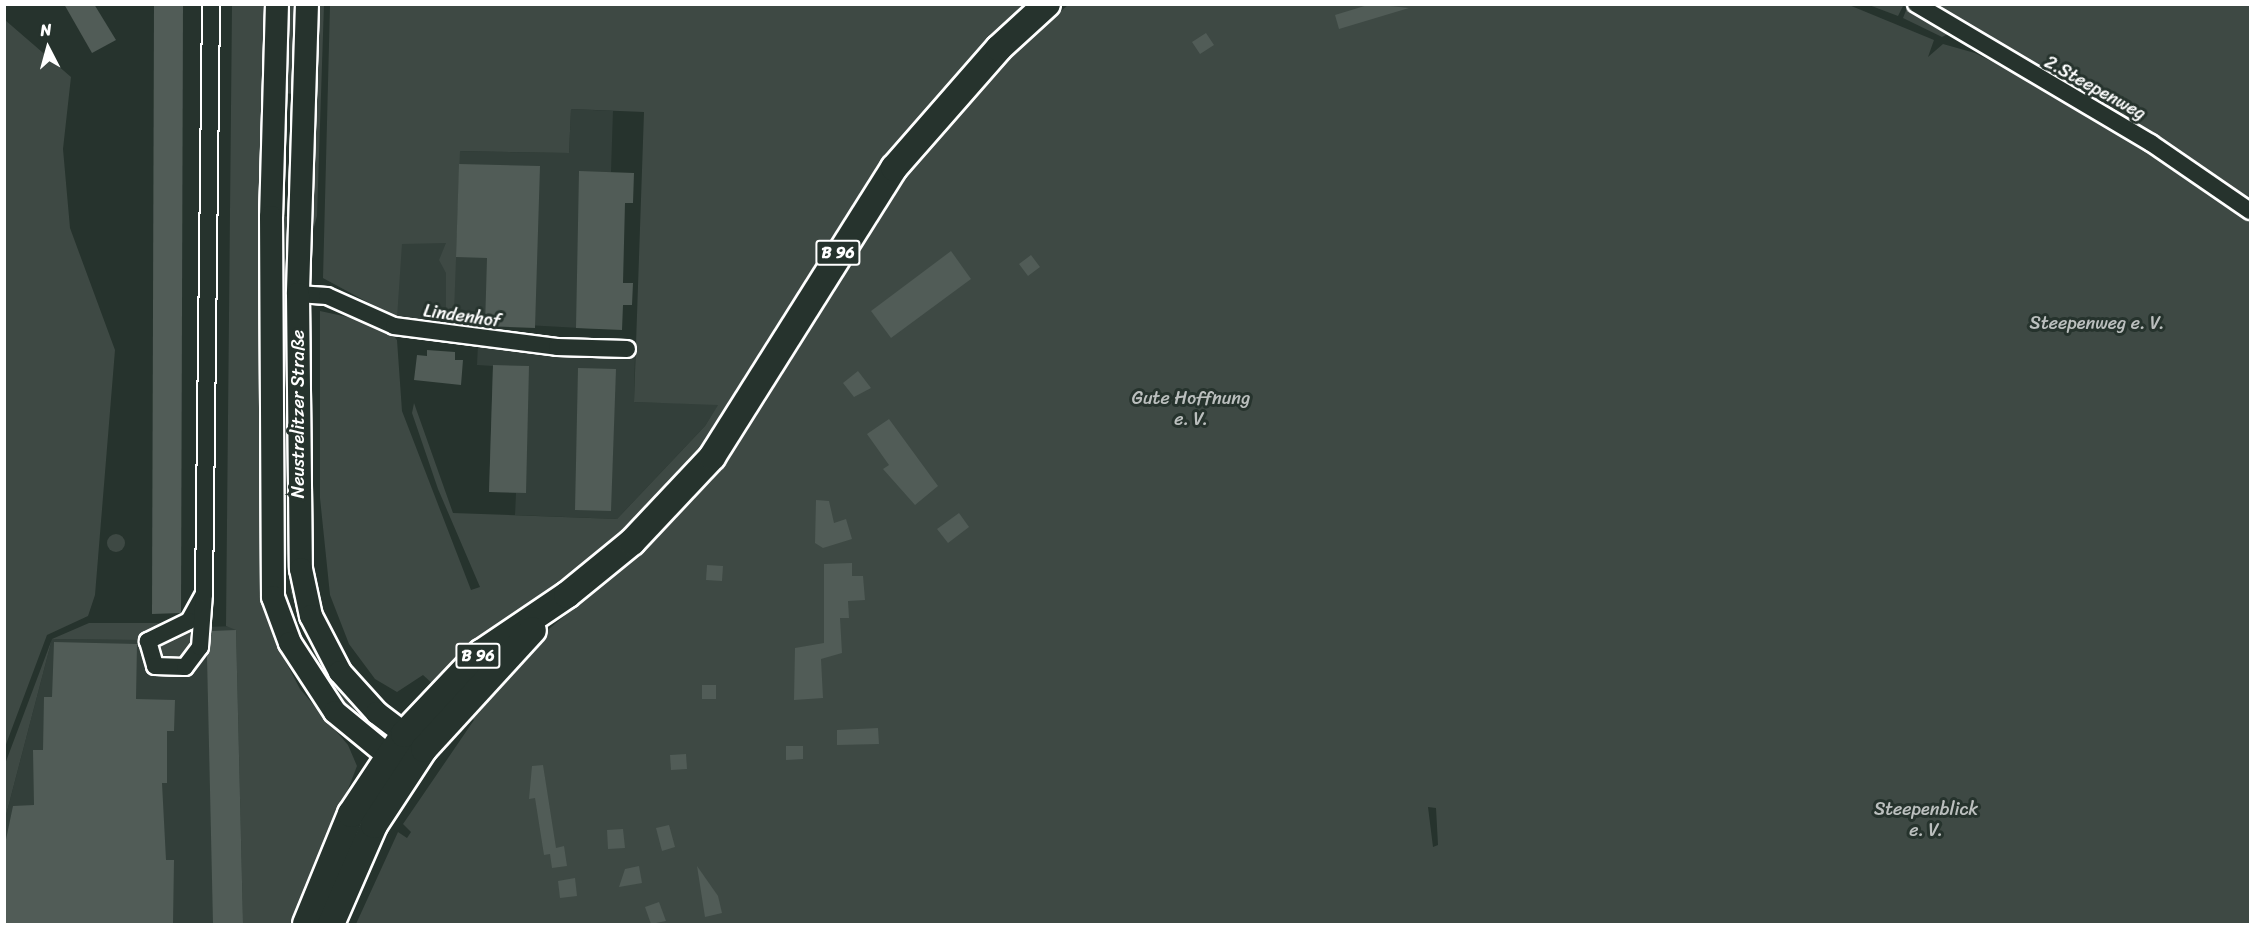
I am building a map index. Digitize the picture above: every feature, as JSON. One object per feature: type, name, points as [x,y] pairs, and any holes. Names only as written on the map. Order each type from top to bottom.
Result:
[{"type":"main road","name":"Neustrelitzer Straße","points":[[277,4],[271,217],[273,597],[312,682],[335,712],[408,772]]},
{"type":"main road","name":"Neustrelitzer Straße","points":[[307,4],[298,294],[297,498],[306,597],[340,672],[414,741]]},
{"type":"main road","name":"B 96","points":[[306,924],[351,814],[388,757],[414,741],[567,595],[632,542],[712,457],[894,168],[999,48],[1047,4]]},
{"type":"main road","name":"B 96","points":[[332,924],[352,868],[408,772],[414,741]]},
{"type":"street","points":[[204,594],[189,621],[148,641],[155,666],[185,667],[195,655],[204,594],[211,4]]},
{"type":"street","name":"2.Steepenweg","points":[[1917,4],[2151,142],[2250,211]]},
{"type":"street","name":"Lindenhof","points":[[298,294],[327,296],[394,326],[557,347],[627,350]]},
{"type":"shaded area","points":[[571,109],[613,111],[611,172],[601,172],[598,329],[397,318],[323,278],[459,151],[569,153]]},
{"type":"shaded area","points":[[478,344],[546,356],[635,357],[634,402],[719,404],[705,426],[617,519],[515,515],[516,493],[489,492],[493,366],[477,365]]},
{"type":"shaded area","points":[[236,626],[243,924],[5,924],[5,819],[52,639],[139,640],[146,667],[154,673],[204,627]]},
{"type":"green space","points":[[324,4],[317,216],[313,231],[318,5]]},
{"type":"green space","points":[[232,5],[266,5],[263,598],[278,647],[300,689],[348,745],[357,766],[296,924],[243,924],[236,630],[226,626]]},
{"type":"green space","points":[[287,5],[297,5],[293,94],[283,93]]},
{"type":"green space","points":[[330,5],[1029,5],[943,91],[884,162],[830,240],[746,388],[701,453],[624,532],[472,647],[434,685],[423,675],[397,692],[375,679],[349,644],[330,595],[320,498],[320,311],[357,319],[390,332],[397,340],[402,411],[471,590],[480,587],[438,489],[412,413],[414,403],[453,513],[617,519],[705,426],[718,405],[634,402],[644,112],[571,109],[569,153],[460,151],[454,313],[460,313],[452,324],[446,323],[446,273],[439,260],[446,243],[402,244],[397,318],[323,278]]},
{"type":"green space","points":[[1068,5],[1849,5],[1934,40],[1928,57],[1943,44],[1975,53],[2075,104],[2250,219],[2250,924],[356,924],[398,832],[407,838],[411,832],[403,824],[474,720],[464,711],[525,649],[641,552],[720,464],[767,400],[807,327],[904,176],[1009,57]],"holes":[[[1428,807],[1436,808],[1438,845],[1433,847]]]},
{"type":"green space","points":[[1869,5],[1900,5],[1903,6],[1898,16]]},
{"type":"green space","points":[[1937,5],[2250,5],[2250,202],[1966,24]]},
{"type":"green space","points":[[1907,8],[1943,25],[1950,33],[1942,37],[1903,18]]},
{"type":"green space","points":[[5,20],[71,77],[63,149],[70,228],[115,350],[95,595],[88,616],[47,635],[5,747]]},
{"type":"green space","points":[[281,216],[293,217],[287,499],[303,618],[325,668],[376,731],[343,701],[321,672],[291,593],[281,514]]},
{"type":"green space","points":[[112,534],[120,534],[125,539],[123,550],[112,552],[107,547],[107,539]]},
{"type":"green space","points":[[89,623],[166,623],[139,640],[52,639]]},
{"type":"green space","points":[[194,627],[191,653],[170,665],[155,654],[158,641]]},
{"type":"green space","points":[[52,639],[5,819],[5,764]]},
{"type":"building","points":[[64,4],[94,4],[116,40],[92,53]]},
{"type":"building","points":[[154,4],[183,4],[181,613],[152,614]]},
{"type":"building","points":[[1371,4],[1409,8],[1339,29],[1335,15]]},
{"type":"building","points":[[1206,33],[1214,45],[1200,54],[1192,42]]},
{"type":"building","points":[[459,164],[540,166],[535,328],[485,326],[487,258],[456,257]]},
{"type":"building","points":[[579,171],[634,173],[633,203],[625,203],[623,283],[633,283],[632,305],[623,305],[622,330],[576,328]]},
{"type":"building","points":[[951,251],[971,279],[891,338],[871,311]]},
{"type":"building","points":[[1031,255],[1040,267],[1028,276],[1019,264]]},
{"type":"building","points":[[427,350],[455,352],[455,360],[463,360],[461,385],[414,380],[417,355],[427,356]]},
{"type":"building","points":[[493,365],[529,366],[526,493],[489,492]]},
{"type":"building","points":[[578,368],[616,369],[611,511],[575,510]]},
{"type":"building","points":[[858,371],[871,388],[854,397],[843,383]]},
{"type":"building","points":[[889,419],[938,486],[915,505],[883,469],[889,465],[867,434]]},
{"type":"building","points":[[816,500],[829,501],[834,523],[846,519],[852,539],[823,548],[815,543]]},
{"type":"building","points":[[959,513],[969,527],[948,543],[937,529]]},
{"type":"building","points":[[852,563],[852,576],[863,576],[865,600],[848,601],[849,618],[840,618],[842,653],[821,659],[823,698],[794,700],[795,648],[824,643],[824,564]]},
{"type":"building","points":[[707,565],[723,566],[722,581],[706,580]]},
{"type":"building","points":[[236,630],[243,924],[213,924],[207,656],[212,631]]},
{"type":"building","points":[[54,642],[137,644],[136,699],[175,700],[174,731],[167,731],[167,783],[162,783],[166,860],[174,860],[173,924],[4,924],[4,849],[13,806],[34,805],[33,750],[43,750],[44,697],[52,697]]},
{"type":"building","points":[[702,685],[716,685],[716,699],[702,699]]},
{"type":"building","points":[[878,728],[879,744],[837,745],[837,730]]},
{"type":"building","points":[[786,746],[803,746],[803,759],[786,760]]},
{"type":"building","points":[[686,754],[687,769],[671,770],[670,755]]},
{"type":"building","points":[[543,765],[556,848],[564,846],[567,866],[552,868],[550,854],[544,855],[535,798],[529,799],[532,766]]},
{"type":"building","points":[[669,825],[675,847],[662,851],[656,828]]},
{"type":"building","points":[[623,829],[625,848],[608,849],[607,830]]},
{"type":"building","points":[[639,866],[642,883],[619,887],[625,869]]},
{"type":"building","points":[[697,866],[718,896],[722,913],[705,917]]},
{"type":"building","points":[[575,878],[577,896],[560,898],[558,881]]},
{"type":"building","points":[[659,902],[666,921],[651,924],[645,907]]},
{"type":"park label","name":"Steepenweg e. V.","points":[[2097,323]]},
{"type":"park label","name":"Gute Hoffnung e. V.","points":[[1191,409]]},
{"type":"park label","name":"Steepenblick e. V.","points":[[1926,820]]}]
